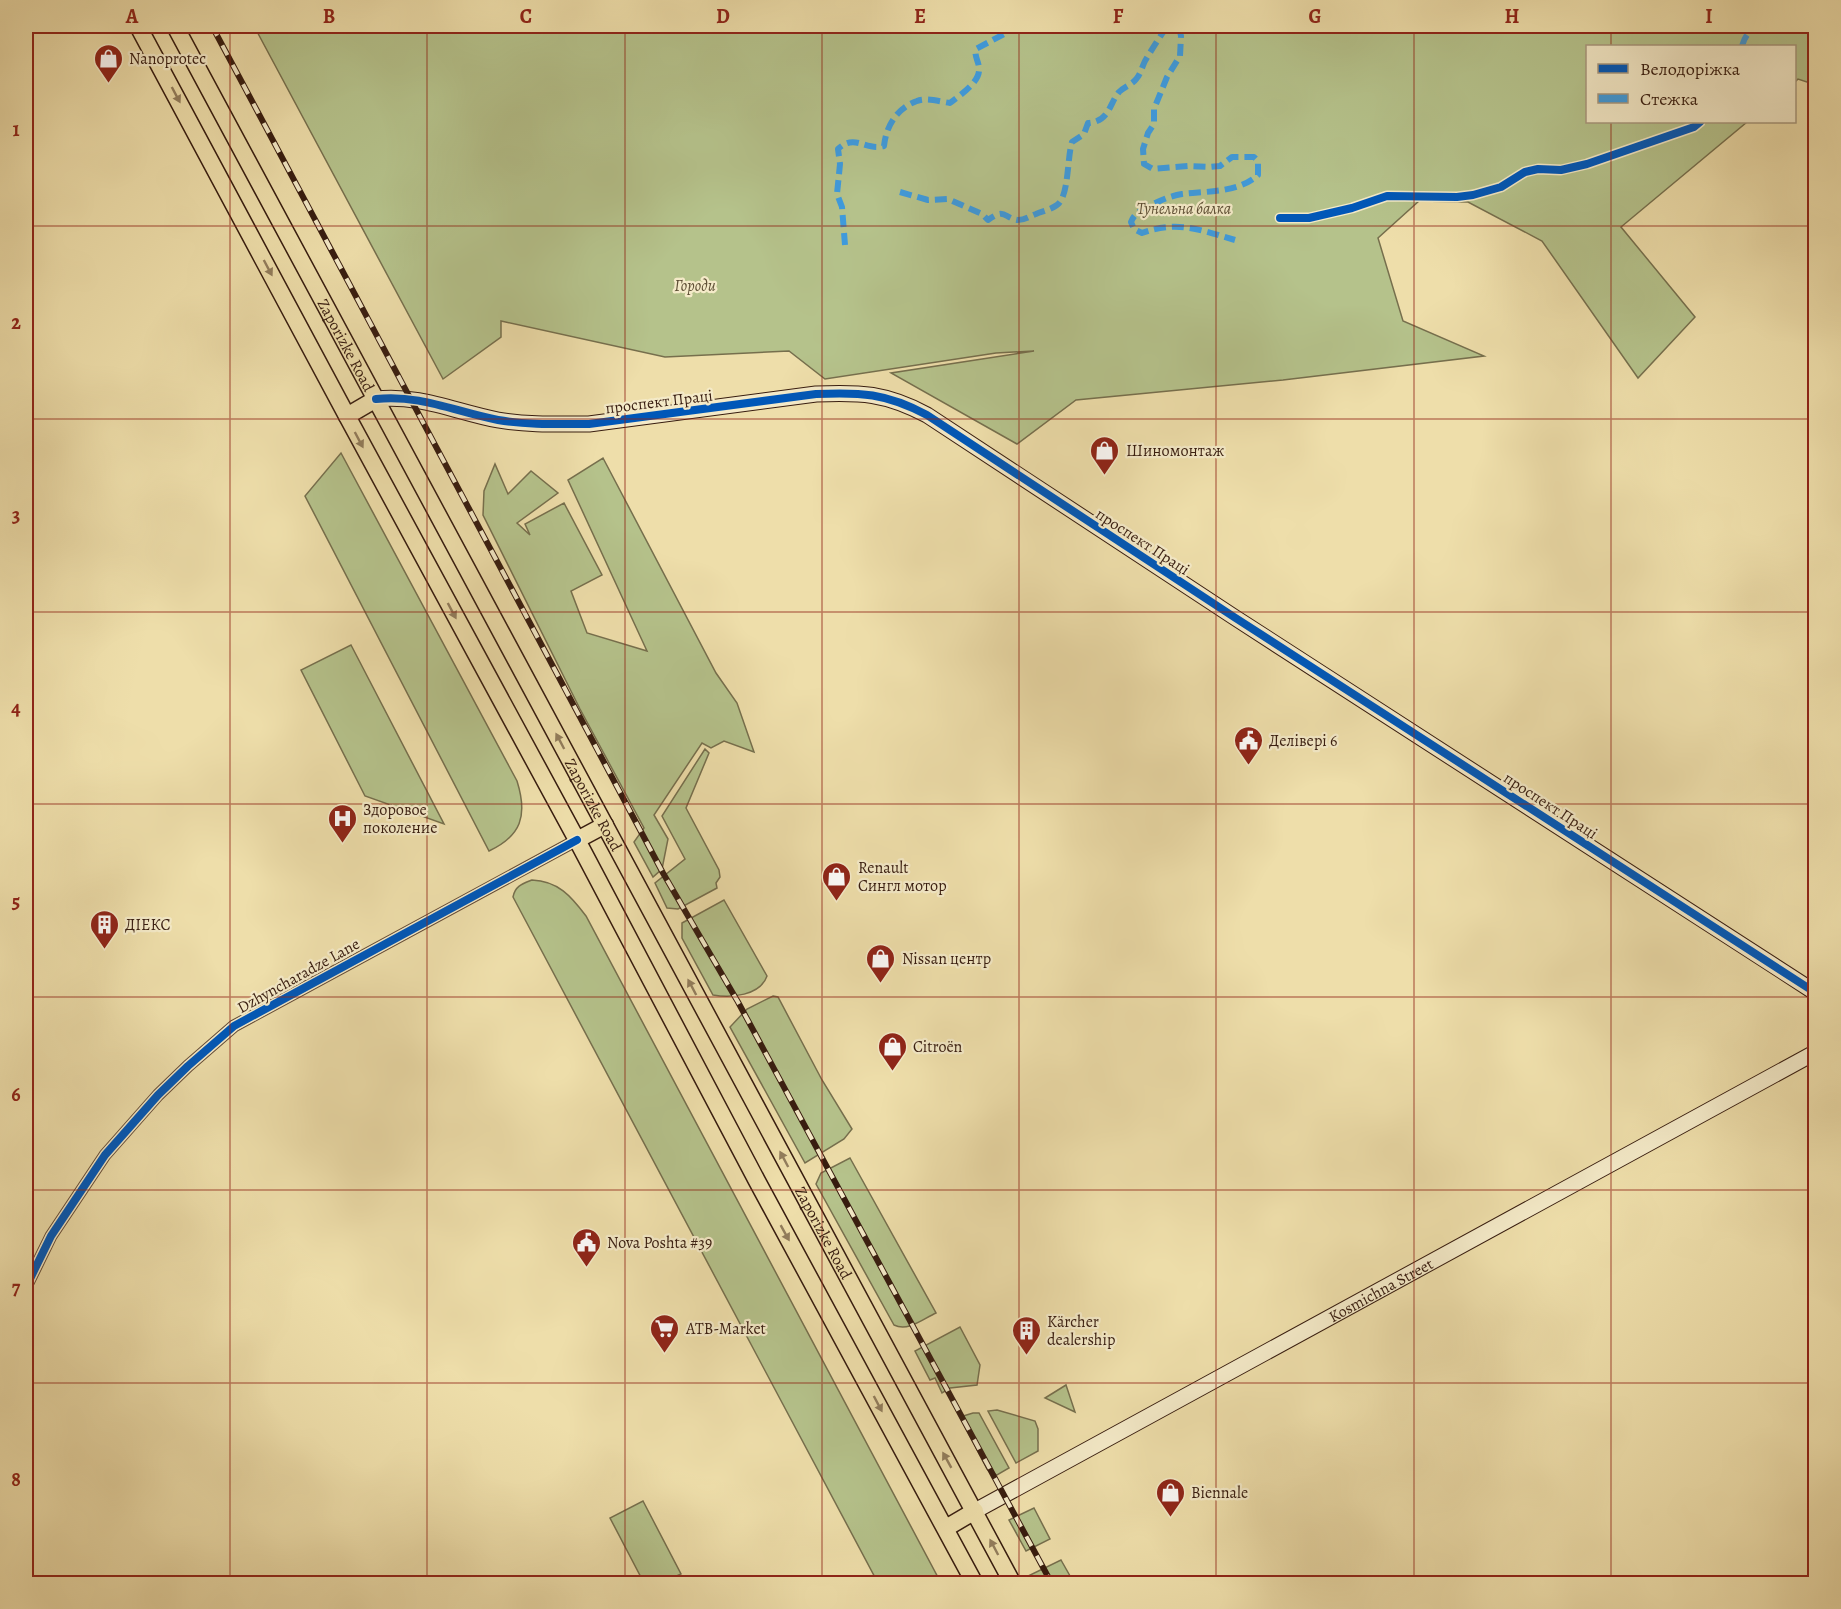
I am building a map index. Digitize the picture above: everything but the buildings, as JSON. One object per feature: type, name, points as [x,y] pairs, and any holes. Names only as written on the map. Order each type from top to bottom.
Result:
[{"type":"main road","name":"Zaporizke Road","points":[[138,26],[975,1584]]},
{"type":"main road","name":"Zaporizke Road","points":[[175,26],[1013,1584]]},
{"type":"main road","points":[[347,416],[376,399]]},
{"type":"main road","points":[[576,840],[605,825]]},
{"type":"main road","name":"Kosmichna Street","points":[[946,1528],[975,1511]]},
{"type":"street","name":"проспект Праці","points":[[376,399],[410,398],[501,420],[559,424],[590,424],[816,394],[851,392],[896,400],[927,415],[1234,617],[1815,993]]},
{"type":"street","name":"Dzhyncharadze Lane","points":[[26,1287],[51,1236],[105,1155],[158,1095],[234,1026],[576,840]]},
{"type":"street","name":"Kosmichna Street","points":[[975,1511],[1815,1052]]},
{"type":"green space","name":"Тунельна балка","points":[[254,26],[1815,26],[1816,85],[1798,79],[1796,81],[1796,45],[1586,45],[1586,123],[1746,123],[1621,227],[1695,317],[1638,378],[1542,241],[1468,202],[1419,201],[1378,238],[1403,321],[1484,356],[1283,380],[1076,400],[1017,444],[891,373],[1034,351],[996,353],[825,379],[789,351],[665,357],[501,321],[501,337],[443,379]]},
{"type":"green space","points":[[341,453],[517,781],[522,805],[519,824],[508,839],[489,851],[305,496]]},
{"type":"green space","points":[[603,458],[716,673],[737,703],[754,752],[724,741],[711,748],[702,743],[654,815],[668,839],[662,869],[653,877],[634,842],[644,828],[580,709],[483,515],[484,491],[495,464],[508,494],[531,471],[558,493],[517,523],[530,535],[525,524],[564,503],[602,575],[571,591],[587,633],[647,651],[568,480]]},
{"type":"green space","points":[[351,645],[444,824],[365,796],[301,670]]},
{"type":"green space","points":[[705,749],[709,753],[686,808],[719,870],[720,877],[716,883],[717,888],[678,909],[667,908],[655,883],[685,859],[662,816]]},
{"type":"green space","points":[[532,880],[549,883],[563,891],[586,916],[941,1583],[878,1583],[513,897],[517,888]]},
{"type":"green space","points":[[724,900],[767,976],[763,983],[752,992],[736,996],[713,995],[682,938],[682,923]]},
{"type":"green space","points":[[773,996],[778,997],[822,1080],[852,1129],[844,1139],[805,1163],[730,1027],[747,1009]]},
{"type":"green space","points":[[850,1158],[936,1313],[915,1324],[905,1327],[894,1325],[816,1184],[821,1173]]},
{"type":"green space","points":[[960,1327],[980,1365],[977,1385],[950,1388],[942,1393],[935,1378],[930,1380],[915,1351]]},
{"type":"green space","points":[[1066,1385],[1075,1412],[1045,1398]]},
{"type":"green space","points":[[997,1410],[1035,1421],[1038,1429],[1038,1451],[1016,1463],[988,1411]]},
{"type":"green space","points":[[979,1413],[1009,1468],[997,1475],[987,1469],[960,1417]]},
{"type":"green space","points":[[643,1501],[681,1574],[661,1583],[644,1583],[610,1518]]},
{"type":"green space","points":[[1034,1508],[1050,1539],[1026,1551],[1009,1520]]},
{"type":"green space","points":[[1061,1560],[1074,1583],[1032,1583],[1028,1576]]},
{"type":"railway","points":[[212,26],[663,873],[738,1002],[1052,1584]]},
{"type":"marked path","points":[[845,245],[842,207],[837,194],[840,164],[838,149],[850,142],[877,147],[884,146],[890,125],[898,113],[910,104],[921,100],[950,103],[969,88],[976,79],[979,69],[976,49],[1019,26]]},
{"type":"marked path","points":[[900,192],[928,200],[948,199],[982,214],[988,220],[998,214],[1021,220],[1054,207],[1061,201],[1064,194],[1072,142],[1084,134],[1088,123],[1101,119],[1119,92],[1137,78],[1167,26]]},
{"type":"marked path","points":[[1179,26],[1180,56],[1167,77],[1154,109],[1154,124],[1148,133],[1143,149],[1144,164],[1153,169],[1210,167],[1220,166],[1232,157],[1254,157],[1258,161],[1258,175],[1232,188],[1182,194],[1164,199],[1140,211],[1131,222],[1134,229],[1142,233],[1155,229],[1178,227],[1200,230],[1235,240]]},
{"type":"marked path","points":[[1742,45],[1748,34],[1760,26]]},
{"type":"cycle path","points":[[1280,218],[1309,218],[1352,208],[1387,196],[1457,197],[1473,195],[1501,187],[1525,172],[1538,169],[1561,170],[1587,164],[1694,127],[1699,123]]},
{"type":"cycle path","points":[[376,399],[422,401],[482,417],[543,424],[589,424],[816,394],[860,394],[899,402],[927,415],[1234,617],[1816,993]]},
{"type":"cycle path","points":[[26,1287],[51,1236],[105,1155],[158,1095],[234,1026],[577,840]]},
{"type":"place","name":"Nanoprotec","points":[[108,84]]},
{"type":"place","name":"Шиномонтаж","points":[[1105,476]]},
{"type":"place","name":"Делівері 6","points":[[1248,766]]},
{"type":"place","name":"Здоровое поколение","points":[[342,844]]},
{"type":"place","name":"Renault Сингл мотор","points":[[837,902]]},
{"type":"place","name":"ДІЕКС","points":[[104,950]]},
{"type":"place","name":"Nissan центр","points":[[881,984]]},
{"type":"place","name":"Citroën","points":[[892,1072]]},
{"type":"place","name":"Nova Poshta #39","points":[[586,1268]]},
{"type":"place","name":"ATB-Market","points":[[665,1354]]},
{"type":"place","name":"Kärcher dealership","points":[[1026,1356]]},
{"type":"place","name":"Biennale","points":[[1170,1518]]},
{"type":"park label","name":"Городи","points":[[695,285]]}]
